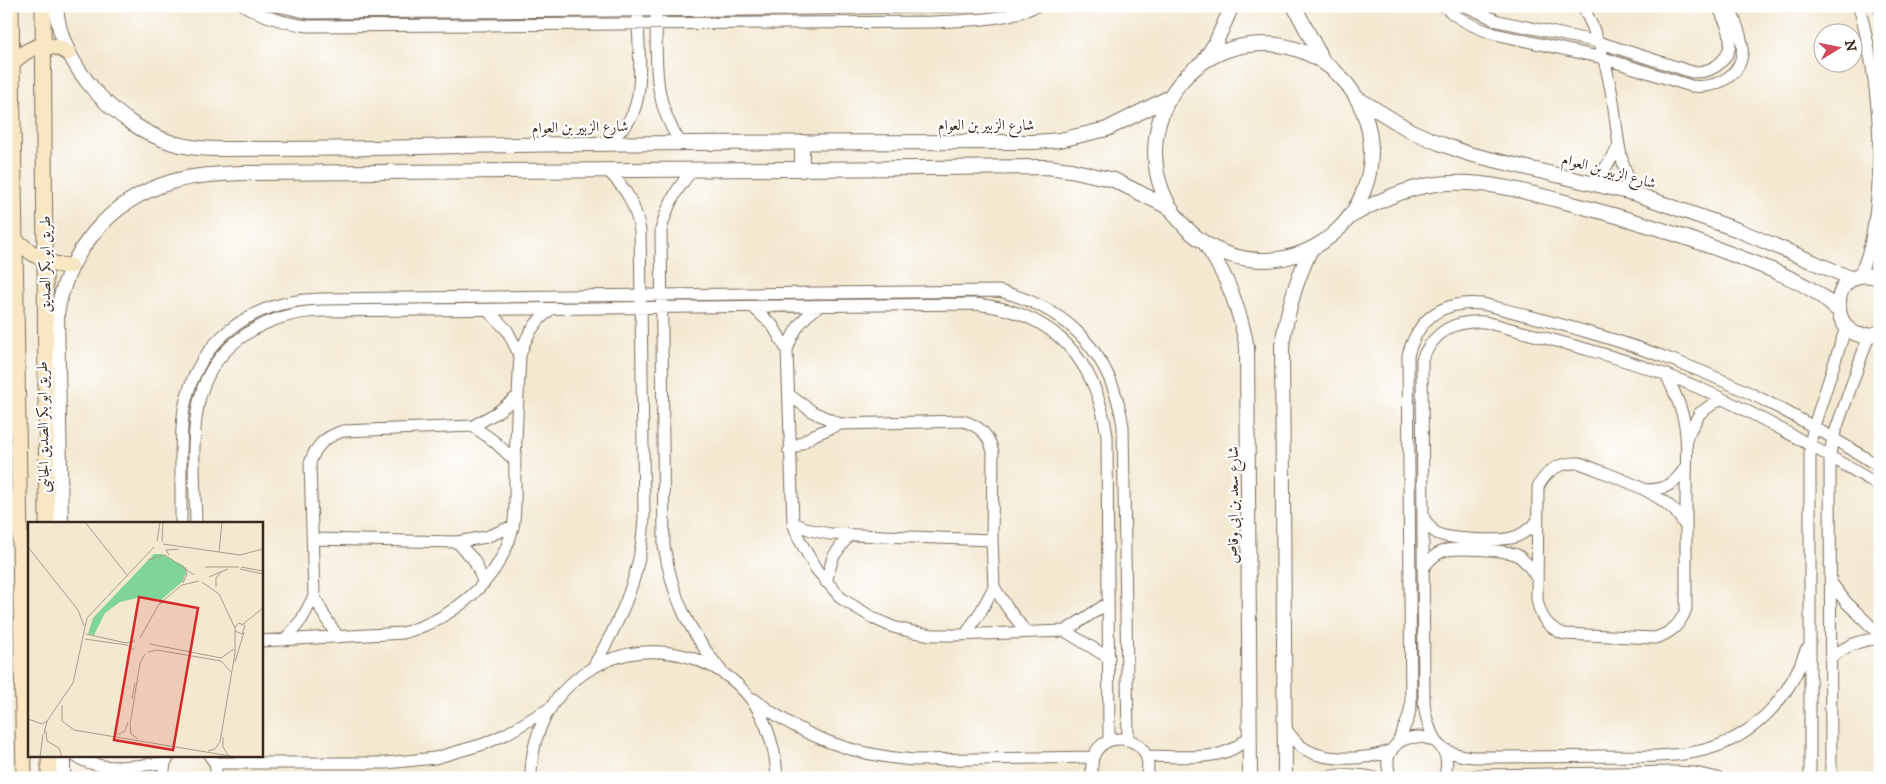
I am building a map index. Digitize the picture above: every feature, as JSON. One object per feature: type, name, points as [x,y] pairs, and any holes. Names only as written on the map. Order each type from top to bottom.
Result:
[{"type":"main road","name":"طريق ابو بكر الصديق","points":[[10,6],[24,778]]},
{"type":"main road","name":"طريق ابو بكر الصديق","points":[[43,6],[46,261],[52,330],[47,522]]},
{"type":"main road","points":[[12,63],[26,50],[44,45],[57,47],[68,53]]},
{"type":"main road","points":[[15,240],[30,253],[46,261],[71,266]]},
{"type":"main road","points":[[49,756],[49,778]]},
{"type":"street","name":"شارع الزبير بن العوام","points":[[56,6],[68,53],[105,101],[136,127],[155,137],[192,147],[320,149],[680,142],[1060,140],[1107,129],[1170,97]]},
{"type":"street","points":[[245,6],[270,18],[289,24],[308,26],[932,22],[993,19],[1009,16],[1037,6]]},
{"type":"street","points":[[278,6],[309,13],[487,9],[972,6]]},
{"type":"street","points":[[1204,61],[1216,42],[1232,6]]},
{"type":"street","points":[[1294,6],[1323,62]]},
{"type":"street","points":[[1444,6],[1462,20],[1478,29],[1603,58],[1691,86],[1704,88],[1718,84],[1729,77],[1737,67],[1742,54],[1742,41],[1729,6]]},
{"type":"street","points":[[1466,6],[1498,21],[1598,42],[1692,72],[1714,69],[1728,53],[1729,32],[1718,6]]},
{"type":"street","points":[[1583,6],[1603,58],[1611,87],[1618,147],[1625,172],[1636,194]]},
{"type":"street","points":[[1831,778],[1830,456],[1833,438],[1875,334],[1857,334],[1846,327],[1839,316],[1838,310],[1840,292],[1855,278],[1865,264],[1872,237],[1876,203],[1879,143],[1877,100],[1859,6]]},
{"type":"street","points":[[1879,6],[1880,10]]},
{"type":"street","points":[[656,8],[658,93],[666,118],[680,142]]},
{"type":"street","points":[[606,143],[619,133],[629,120],[636,106],[639,89],[638,9]]},
{"type":"street","points":[[355,13],[355,26]]},
{"type":"street","points":[[1251,44],[1276,44],[1301,50],[1323,62],[1342,78],[1357,98],[1367,121],[1371,146],[1370,171],[1362,195],[1350,217],[1332,235],[1311,249],[1276,259],[1257,260],[1239,257],[1221,251],[1204,242],[1186,227],[1172,209],[1162,188],[1156,165],[1156,142],[1159,126],[1170,97],[1185,77],[1204,61],[1227,50],[1251,44]]},
{"type":"street","name":"شارع الزبير بن العوام","points":[[1357,98],[1404,127],[1440,144],[1476,156],[1636,194],[1738,230],[1855,278]]},
{"type":"street","points":[[802,142],[802,170]]},
{"type":"street","points":[[1590,184],[1602,173],[1618,147]]},
{"type":"street","points":[[320,149],[321,172]]},
{"type":"street","points":[[71,266],[89,238],[112,214],[140,194],[156,187],[189,178],[223,174],[1047,167],[1071,170],[1114,180],[1172,209]]},
{"type":"street","points":[[692,171],[680,183],[672,198],[665,213],[661,230],[663,527],[669,574],[677,601],[705,651],[723,673],[787,722],[810,734],[852,750],[886,758],[913,760],[1092,758]]},
{"type":"street","points":[[593,667],[618,621],[636,572],[641,551],[644,517],[640,231],[638,218],[627,192],[609,172]]},
{"type":"street","points":[[1350,217],[1387,198],[1427,186],[1448,183],[1472,183],[1497,186],[1663,229],[1790,278],[1815,292],[1838,310]]},
{"type":"street","name":"شارع سعد بن ابى وقاص","points":[[1204,242],[1217,261],[1231,289],[1243,326],[1247,348],[1250,778]]},
{"type":"street","points":[[1284,778],[1282,346],[1289,306],[1297,280],[1311,249]]},
{"type":"street","name":"طريق ابو بكر الصديق الجانبى","points":[[61,522],[52,330],[71,266]]},
{"type":"street","points":[[1855,278],[1865,276],[1880,278]]},
{"type":"street","points":[[181,522],[184,405],[197,369],[207,354],[227,333],[250,316],[285,302],[303,299],[999,291],[1025,298],[1049,310],[1078,331],[1095,351],[1109,374],[1121,408],[1123,426],[1128,739]]},
{"type":"street","points":[[1391,778],[1388,765],[1408,719],[1411,706],[1408,355],[1413,339],[1422,324],[1434,313],[1450,305],[1466,302],[1483,304],[1549,321],[1650,351],[1746,391],[1814,426],[1880,467]]},
{"type":"street","points":[[196,522],[195,443],[197,413],[207,379],[227,350],[248,332],[276,318],[307,312],[966,304],[992,306],[1009,310],[1041,324],[1068,346],[1084,366],[1096,387],[1103,411],[1107,436],[1109,740]]},
{"type":"street","points":[[786,350],[798,325],[818,306]]},
{"type":"street","points":[[753,307],[773,326],[786,350],[793,523],[806,554],[826,582],[842,599],[874,619],[893,627],[933,635],[1065,631],[1108,603]]},
{"type":"street","points":[[262,641],[403,633],[422,628],[456,609],[484,583],[500,557],[513,526],[520,356],[524,342],[531,329],[551,309]]},
{"type":"street","points":[[487,310],[507,330],[520,356]]},
{"type":"street","points":[[1444,778],[1447,762],[1429,730],[1425,716],[1422,359],[1436,337],[1446,329],[1459,323],[1485,322],[1597,352],[1666,374],[1766,420],[1880,486]]},
{"type":"street","points":[[1810,778],[1810,445],[1814,426],[1846,327]]},
{"type":"street","points":[[1666,374],[1680,408],[1686,436],[1686,466],[1686,527],[1686,609],[1679,624],[1666,635],[1654,638],[1564,634],[1553,629],[1544,621],[1538,610],[1538,487],[1550,470],[1559,465],[1580,463],[1660,499],[1675,512],[1686,527]]},
{"type":"street","points":[[788,395],[813,412],[840,424]]},
{"type":"street","points":[[338,637],[314,596],[310,464],[313,453],[325,439],[344,431],[472,426],[518,396]]},
{"type":"street","points":[[1686,436],[1700,413],[1721,398]]},
{"type":"street","points":[[789,451],[814,435],[840,424],[963,422],[979,428],[990,443],[993,452],[992,540],[994,587],[1026,632]]},
{"type":"street","points":[[472,426],[495,442],[515,461]]},
{"type":"street","points":[[1408,440],[1422,440]]},
{"type":"street","points":[[182,443],[195,443]]},
{"type":"street","points":[[1643,490],[1656,490],[1669,485],[1680,477],[1686,466]]},
{"type":"street","points":[[1423,516],[1435,532],[1444,536],[1479,538],[1510,539],[1525,532],[1537,521]]},
{"type":"street","points":[[793,523],[811,530],[849,536],[992,540]]},
{"type":"street","points":[[313,539],[457,542],[486,537],[513,526]]},
{"type":"street","points":[[826,582],[833,556],[849,536]]},
{"type":"street","points":[[1479,538],[1480,550]]},
{"type":"street","points":[[457,542],[474,560],[484,583]]},
{"type":"street","points":[[1423,569],[1435,556],[1451,549],[1509,552],[1519,556],[1526,562],[1537,579]]},
{"type":"street","points":[[1830,581],[1846,602],[1880,637]]},
{"type":"street","points":[[966,634],[994,587]]},
{"type":"street","points":[[284,640],[302,620],[314,596]]},
{"type":"street","points":[[1065,631],[1109,658]]},
{"type":"street","points":[[1831,658],[1850,645],[1880,637]]},
{"type":"street","points":[[1284,726],[1292,738],[1302,747],[1315,754],[1329,757],[1365,758],[1395,747],[1412,736],[1429,738],[1463,757],[1675,755],[1712,748],[1746,732],[1761,721],[1796,677],[1809,641]]},
{"type":"street","points":[[532,778],[531,762],[537,734],[550,708],[569,685],[593,667],[627,654],[645,651],[673,652],[699,660],[723,673]]},
{"type":"street","points":[[743,690],[761,715],[772,743],[776,778]]},
{"type":"street","points":[[217,778],[212,759],[386,764],[435,758],[484,744],[514,730],[550,708]]},
{"type":"street","points":[[1147,756],[1215,756],[1229,751],[1250,736]]},
{"type":"street","points":[[1093,778],[1092,758],[1096,750],[1109,740],[1118,738],[1128,739],[1142,749],[1147,756],[1148,771],[1146,778]]},
{"type":"street","points":[[63,756],[64,778]]},
{"type":"street","points":[[76,756],[91,765],[103,767],[168,759],[163,778]]},
{"type":"street","points":[[1460,778],[1481,775],[1676,772],[1695,773],[1718,778]]},
{"type":"street","points":[[1325,778],[1331,776],[1376,778]]}]
